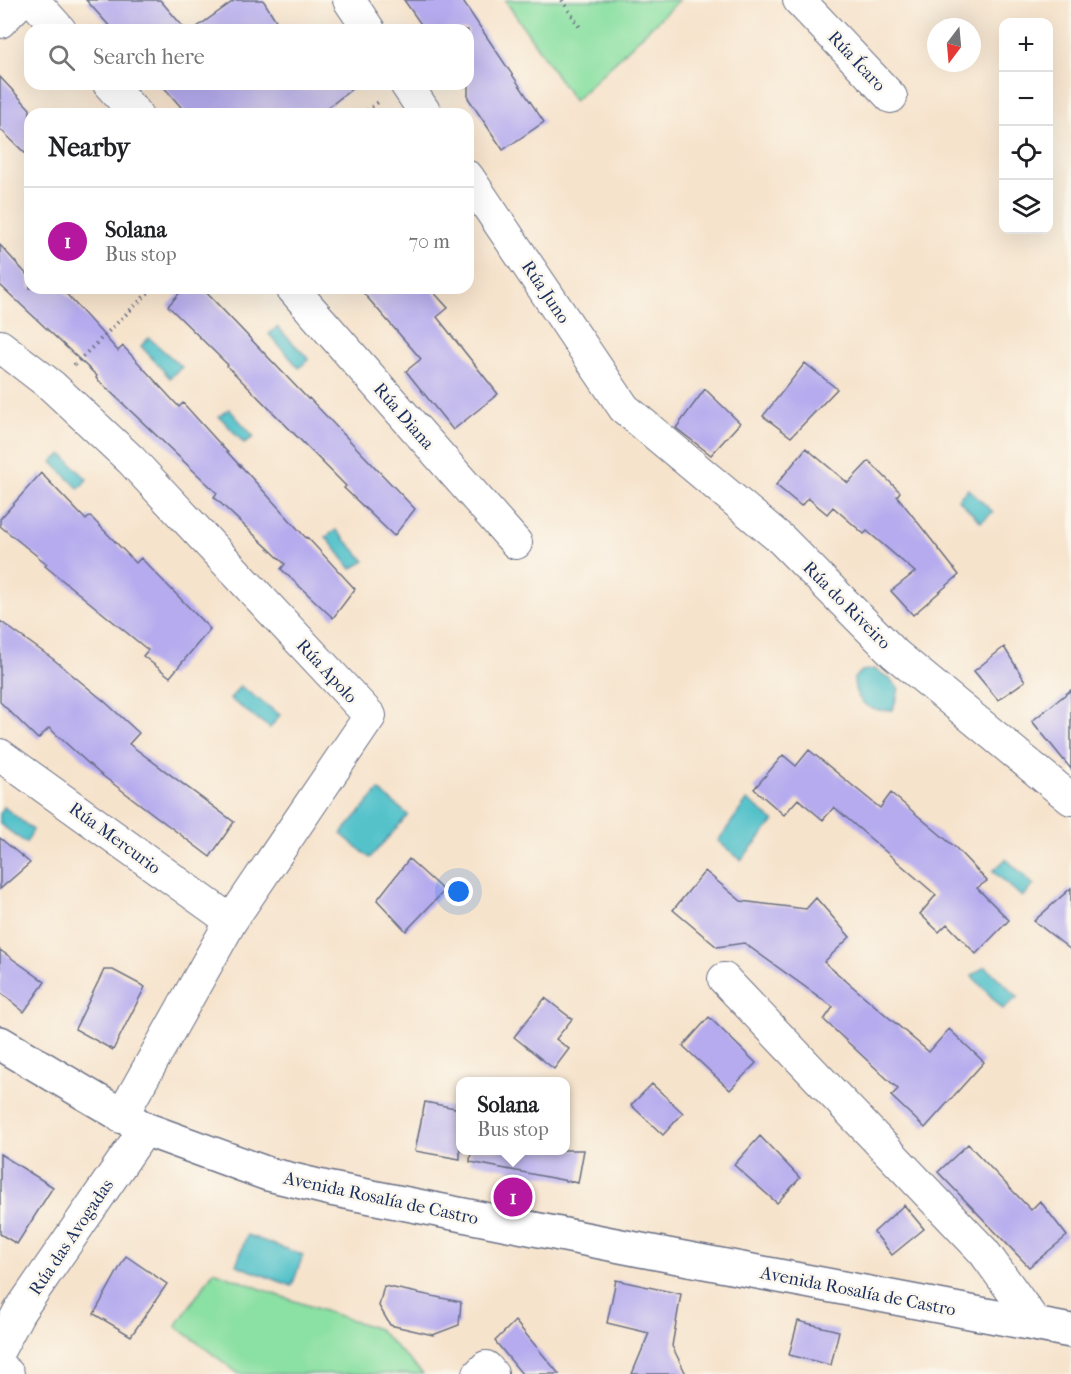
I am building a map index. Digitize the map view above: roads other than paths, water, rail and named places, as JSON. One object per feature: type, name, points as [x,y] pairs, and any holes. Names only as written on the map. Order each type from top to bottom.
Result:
[{"type":"street","points":[[0,22],[22,0]]},
{"type":"street","points":[[33,0],[55,24]]},
{"type":"street","points":[[349,0],[365,24]]},
{"type":"street","name":"Rúa Ícaro","points":[[799,0],[891,97]]},
{"type":"street","points":[[114,90],[131,108]]},
{"type":"street","points":[[410,90],[422,108]]},
{"type":"street","name":"Rúa Juno","points":[[474,186],[624,408]]},
{"type":"street","name":"Rúa Diana","points":[[297,294],[516,543]]},
{"type":"street","name":"Rúa Apolo","points":[[0,346],[52,386],[131,460],[370,716],[231,921],[133,1123]]},
{"type":"street","name":"Rúa do Riveiro","points":[[624,408],[782,540],[895,654],[1071,800]]},
{"type":"street","name":"Rúa Mercurio","points":[[0,754],[231,921]]},
{"type":"street","points":[[724,979],[984,1252],[1036,1324]]},
{"type":"street","name":"Avenida Rosalía de Castro","points":[[0,1043],[133,1123],[268,1174],[331,1189],[641,1251],[1071,1331]]},
{"type":"street","name":"Rúa das Avogadas","points":[[0,1348],[19,1312],[133,1123]]},
{"type":"street","points":[[0,1367],[8,1374]]},
{"type":"street","points":[[479,1374],[486,1367],[492,1374]]},
{"type":"water","points":[[277,327],[309,359],[299,368],[269,334]]},
{"type":"water","points":[[149,338],[182,367],[170,378],[141,346]]},
{"type":"water","points":[[229,409],[254,437],[244,443],[219,416]]},
{"type":"water","points":[[62,454],[87,479],[79,489],[52,462]]},
{"type":"water","points":[[968,489],[993,512],[981,522],[958,499]]},
{"type":"water","points":[[336,530],[365,561],[351,569],[326,537]]},
{"type":"water","points":[[874,669],[889,678],[899,689],[893,710],[880,710],[867,706],[857,694],[854,678],[862,671]]},
{"type":"water","points":[[240,686],[280,715],[270,728],[230,699]]},
{"type":"water","points":[[379,790],[408,815],[370,858],[341,834]]},
{"type":"water","points":[[747,800],[774,821],[741,860],[718,841]]},
{"type":"water","points":[[4,807],[33,830],[26,843],[0,824],[0,814]]},
{"type":"water","points":[[1006,859],[1034,885],[1022,897],[993,871]]},
{"type":"water","points":[[985,966],[1018,997],[1003,1009],[972,976]]},
{"type":"water","points":[[247,1235],[303,1255],[292,1286],[236,1265]]},
{"type":"place","name":"Solana","points":[[513,1197]]}]
